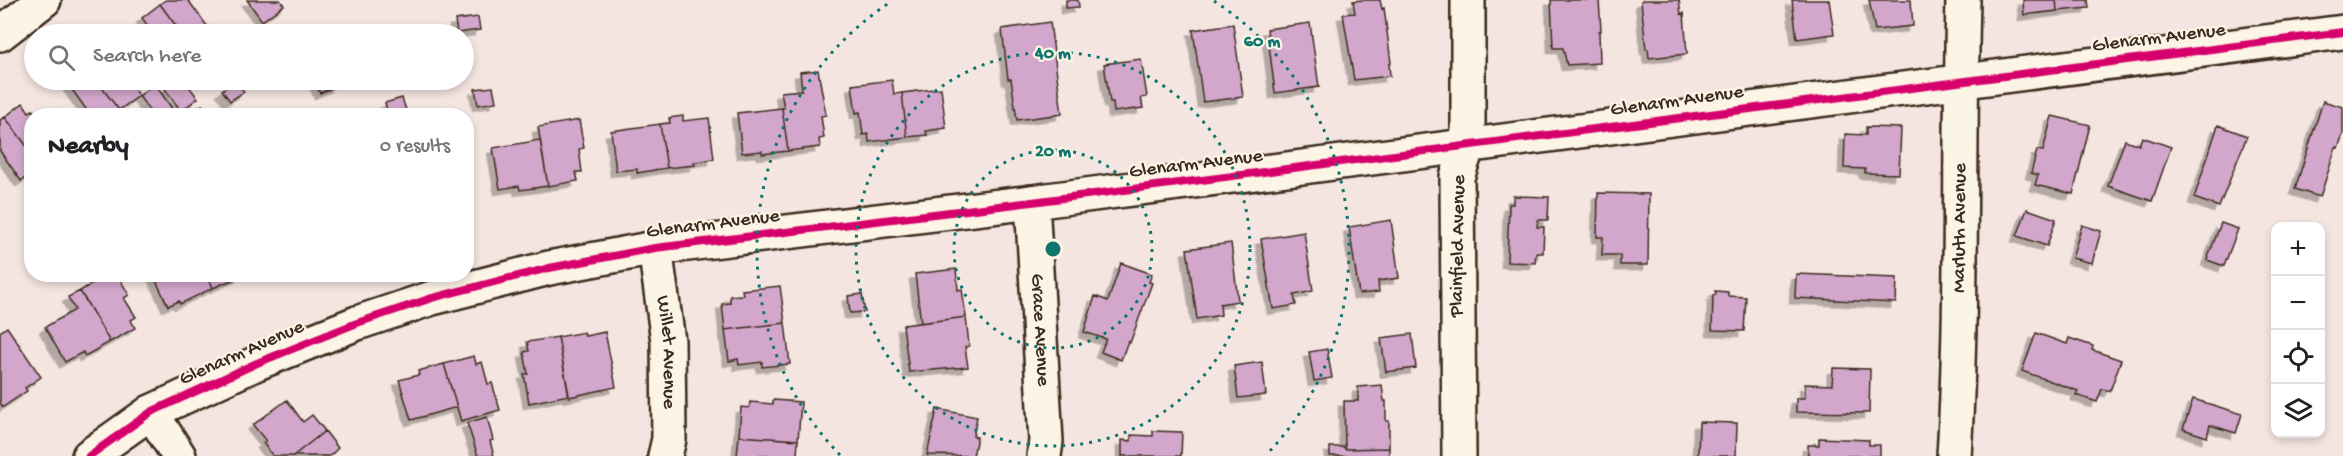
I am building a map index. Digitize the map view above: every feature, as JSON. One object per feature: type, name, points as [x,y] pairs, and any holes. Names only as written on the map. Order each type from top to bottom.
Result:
[{"type":"street","points":[[0,34],[44,0]]},
{"type":"street","name":"Plainfield Avenue","points":[[1459,456],[1457,177],[1468,146],[1468,0]]},
{"type":"street","name":"Marluth Avenue","points":[[1954,456],[1962,216],[1960,81],[1963,0]]},
{"type":"street","name":"Glenarm Avenue","points":[[89,456],[151,412],[257,363],[357,323],[432,298],[549,268],[655,248],[1032,202],[2343,32]]},
{"type":"street","name":"Grace Avenue","points":[[1032,202],[1045,429],[1044,456]]},
{"type":"street","name":"Willet Avenue","points":[[655,248],[668,341],[669,439],[665,456]]},
{"type":"street","points":[[151,412],[179,456]]},
{"type":"building","points":[[166,0],[188,0],[206,24],[175,24],[160,4]]},
{"type":"building","points":[[247,0],[280,0],[284,5],[262,21]]},
{"type":"building","points":[[1066,0],[1078,0],[1079,7],[1066,8]]},
{"type":"building","points":[[1380,0],[1382,9],[1384,8],[1391,63],[1389,64],[1390,76],[1354,80],[1343,14],[1355,13],[1353,1]]},
{"type":"building","points":[[1551,0],[1599,0],[1600,63],[1567,65],[1563,48],[1553,48]]},
{"type":"building","points":[[1679,0],[1681,14],[1684,13],[1687,54],[1649,58],[1641,1]]},
{"type":"building","points":[[1792,0],[1829,0],[1834,34],[1797,39]]},
{"type":"building","points":[[1869,0],[1911,0],[1913,26],[1875,30]]},
{"type":"building","points":[[2023,0],[2056,0],[2057,11],[2024,15]]},
{"type":"building","points":[[2056,0],[2088,0],[2089,8],[2057,11]]},
{"type":"building","points":[[160,4],[175,24],[146,24],[142,18]]},
{"type":"building","points":[[478,17],[480,30],[474,31],[474,24],[456,24],[455,20]]},
{"type":"building","points":[[1050,22],[1062,114],[1017,120],[1011,79],[1008,79],[1002,29]]},
{"type":"building","points":[[1310,23],[1319,87],[1275,93],[1267,29]]},
{"type":"building","points":[[1233,24],[1243,97],[1203,102],[1193,30]]},
{"type":"building","points":[[1141,59],[1147,97],[1141,98],[1143,108],[1114,112],[1113,102],[1110,102],[1104,64]]},
{"type":"building","points":[[818,70],[826,115],[821,116],[824,138],[819,139],[820,147],[788,151],[781,92],[802,90],[800,72]]},
{"type":"building","points":[[892,80],[894,94],[902,93],[907,137],[869,142],[868,134],[863,135],[860,112],[856,113],[852,85]]},
{"type":"building","points":[[493,87],[496,102],[478,105],[475,89]]},
{"type":"building","points":[[941,88],[946,128],[926,131],[927,135],[907,137],[902,93]]},
{"type":"building","points":[[72,90],[104,90],[117,108],[85,108]]},
{"type":"building","points":[[104,90],[135,90],[139,96],[122,108],[117,108]]},
{"type":"building","points":[[147,90],[159,90],[172,108],[147,108],[139,96]]},
{"type":"building","points":[[166,90],[192,90],[198,98],[185,108],[179,108]]},
{"type":"building","points":[[222,90],[243,90],[244,92],[230,101]]},
{"type":"building","points":[[402,98],[405,108],[387,108],[385,103]]},
{"type":"building","points":[[2323,101],[2343,107],[2343,134],[2338,148],[2336,147],[2320,197],[2295,189]]},
{"type":"building","points":[[23,103],[26,108],[24,108],[24,142],[5,117]]},
{"type":"building","points":[[782,108],[788,151],[762,154],[762,151],[742,153],[737,113]]},
{"type":"building","points":[[683,116],[683,121],[709,118],[714,159],[694,162],[695,165],[667,168],[660,124],[670,123],[669,118]]},
{"type":"building","points":[[2052,116],[2090,125],[2073,194],[2035,185],[2038,175],[2031,173],[2037,150],[2043,151]]},
{"type":"building","points":[[5,117],[24,142],[24,179],[21,181],[0,151],[0,120]]},
{"type":"building","points":[[579,120],[584,148],[579,149],[582,172],[576,172],[578,181],[548,186],[538,127]]},
{"type":"building","points":[[660,124],[667,168],[637,173],[637,169],[616,171],[611,131]]},
{"type":"building","points":[[2218,125],[2247,136],[2219,207],[2194,198]]},
{"type":"building","points":[[1866,127],[1901,128],[1899,174],[1865,173],[1865,169],[1844,168],[1845,134],[1866,135]]},
{"type":"building","points":[[2142,137],[2171,147],[2152,201],[2108,186],[2125,140],[2139,145]]},
{"type":"building","points":[[540,140],[548,186],[520,190],[519,186],[500,189],[493,148]]},
{"type":"building","points":[[1598,193],[1649,194],[1648,265],[1620,265],[1620,255],[1602,255],[1603,237],[1597,237]]},
{"type":"building","points":[[1513,196],[1549,197],[1548,220],[1538,220],[1537,227],[1544,227],[1543,253],[1536,253],[1535,263],[1507,262],[1509,204],[1513,204]]},
{"type":"building","points":[[2027,209],[2056,219],[2047,246],[2017,236]]},
{"type":"building","points":[[1391,220],[1399,278],[1378,281],[1379,292],[1359,294],[1349,227]]},
{"type":"building","points":[[2221,223],[2238,229],[2224,266],[2207,260]]},
{"type":"building","points":[[2082,225],[2101,231],[2092,263],[2072,258]]},
{"type":"building","points":[[1304,232],[1313,291],[1294,295],[1296,305],[1273,309],[1261,239]]},
{"type":"building","points":[[1231,243],[1238,301],[1220,304],[1221,315],[1197,319],[1187,249]]},
{"type":"building","points":[[1121,263],[1152,274],[1149,282],[1152,283],[1130,343],[1128,341],[1121,360],[1101,352],[1106,339],[1084,332],[1095,296],[1108,301]]},
{"type":"building","points":[[956,269],[958,290],[962,289],[966,317],[921,323],[915,274]]},
{"type":"building","points":[[1796,274],[1897,278],[1896,303],[1795,298]]},
{"type":"building","points":[[95,282],[122,282],[129,295],[124,298],[136,317],[131,320],[135,328],[110,342],[80,291]]},
{"type":"building","points":[[157,282],[210,282],[213,288],[180,304],[179,301],[168,306]]},
{"type":"building","points":[[210,282],[227,282],[213,288]]},
{"type":"building","points":[[780,286],[785,323],[725,330],[722,304],[730,303],[730,296],[743,295],[742,290]]},
{"type":"building","points":[[80,291],[110,342],[85,356],[83,352],[65,362],[45,327],[75,310],[68,297]]},
{"type":"building","points":[[1715,291],[1728,292],[1728,296],[1746,297],[1744,331],[1712,330]]},
{"type":"building","points":[[862,294],[865,312],[850,313],[848,296]]},
{"type":"building","points":[[966,317],[969,346],[965,347],[968,367],[909,372],[903,325]]},
{"type":"building","points":[[785,323],[790,364],[762,367],[762,362],[739,365],[738,359],[729,361],[725,330]]},
{"type":"building","points":[[7,327],[41,377],[25,388],[27,391],[3,407],[0,403],[0,332]]},
{"type":"building","points":[[584,332],[585,336],[605,332],[616,387],[569,397],[558,337]]},
{"type":"building","points":[[2036,333],[2067,344],[2069,338],[2093,346],[2092,350],[2121,360],[2110,391],[2102,389],[2097,402],[2076,395],[2078,391],[2022,371]]},
{"type":"building","points":[[1412,334],[1416,368],[1386,372],[1381,338]]},
{"type":"building","points":[[558,337],[569,395],[529,403],[524,374],[528,374],[524,352],[529,351],[527,342]]},
{"type":"building","points":[[1327,349],[1332,378],[1314,381],[1309,352]]},
{"type":"building","points":[[474,356],[476,364],[482,362],[488,384],[492,383],[500,410],[461,421],[444,364]]},
{"type":"building","points":[[1262,362],[1266,395],[1238,398],[1234,366]]},
{"type":"building","points":[[444,364],[457,407],[411,420],[399,380],[419,375],[418,371]]},
{"type":"building","points":[[1833,368],[1870,369],[1869,413],[1796,412],[1796,398],[1805,398],[1805,384],[1832,385]]},
{"type":"building","points":[[1382,385],[1384,401],[1386,401],[1386,421],[1389,421],[1389,448],[1345,449],[1344,401],[1358,401],[1358,387]]},
{"type":"building","points":[[2193,399],[2242,414],[2236,433],[2210,425],[2207,437],[2183,429]]},
{"type":"building","points":[[287,400],[303,422],[312,415],[325,431],[293,456],[273,456],[263,443],[266,441],[253,425]]},
{"type":"building","points":[[773,400],[801,402],[798,440],[739,436],[741,407],[749,408],[750,402],[773,404]]},
{"type":"building","points":[[937,409],[977,417],[973,436],[977,437],[973,456],[927,455]]},
{"type":"building","points":[[487,417],[493,440],[490,441],[494,456],[478,456],[467,423]]},
{"type":"building","points":[[1699,422],[1737,423],[1736,456],[1698,456]]},
{"type":"building","points":[[325,431],[338,448],[330,456],[293,456]]},
{"type":"building","points":[[1153,431],[1182,432],[1181,456],[1122,456],[1122,440],[1131,441],[1131,435],[1153,436]]},
{"type":"building","points":[[739,436],[798,440],[797,456],[737,456]]},
{"type":"building","points":[[1819,438],[1869,440],[1869,445],[1880,445],[1880,456],[1808,456],[1808,445],[1819,445]]},
{"type":"building","points":[[1330,447],[1389,448],[1389,456],[1330,456]]},
{"type":"cycle path","points":[[89,456],[151,412],[257,363],[357,323],[432,298],[549,268],[655,248],[1032,202],[2343,32]]}]
